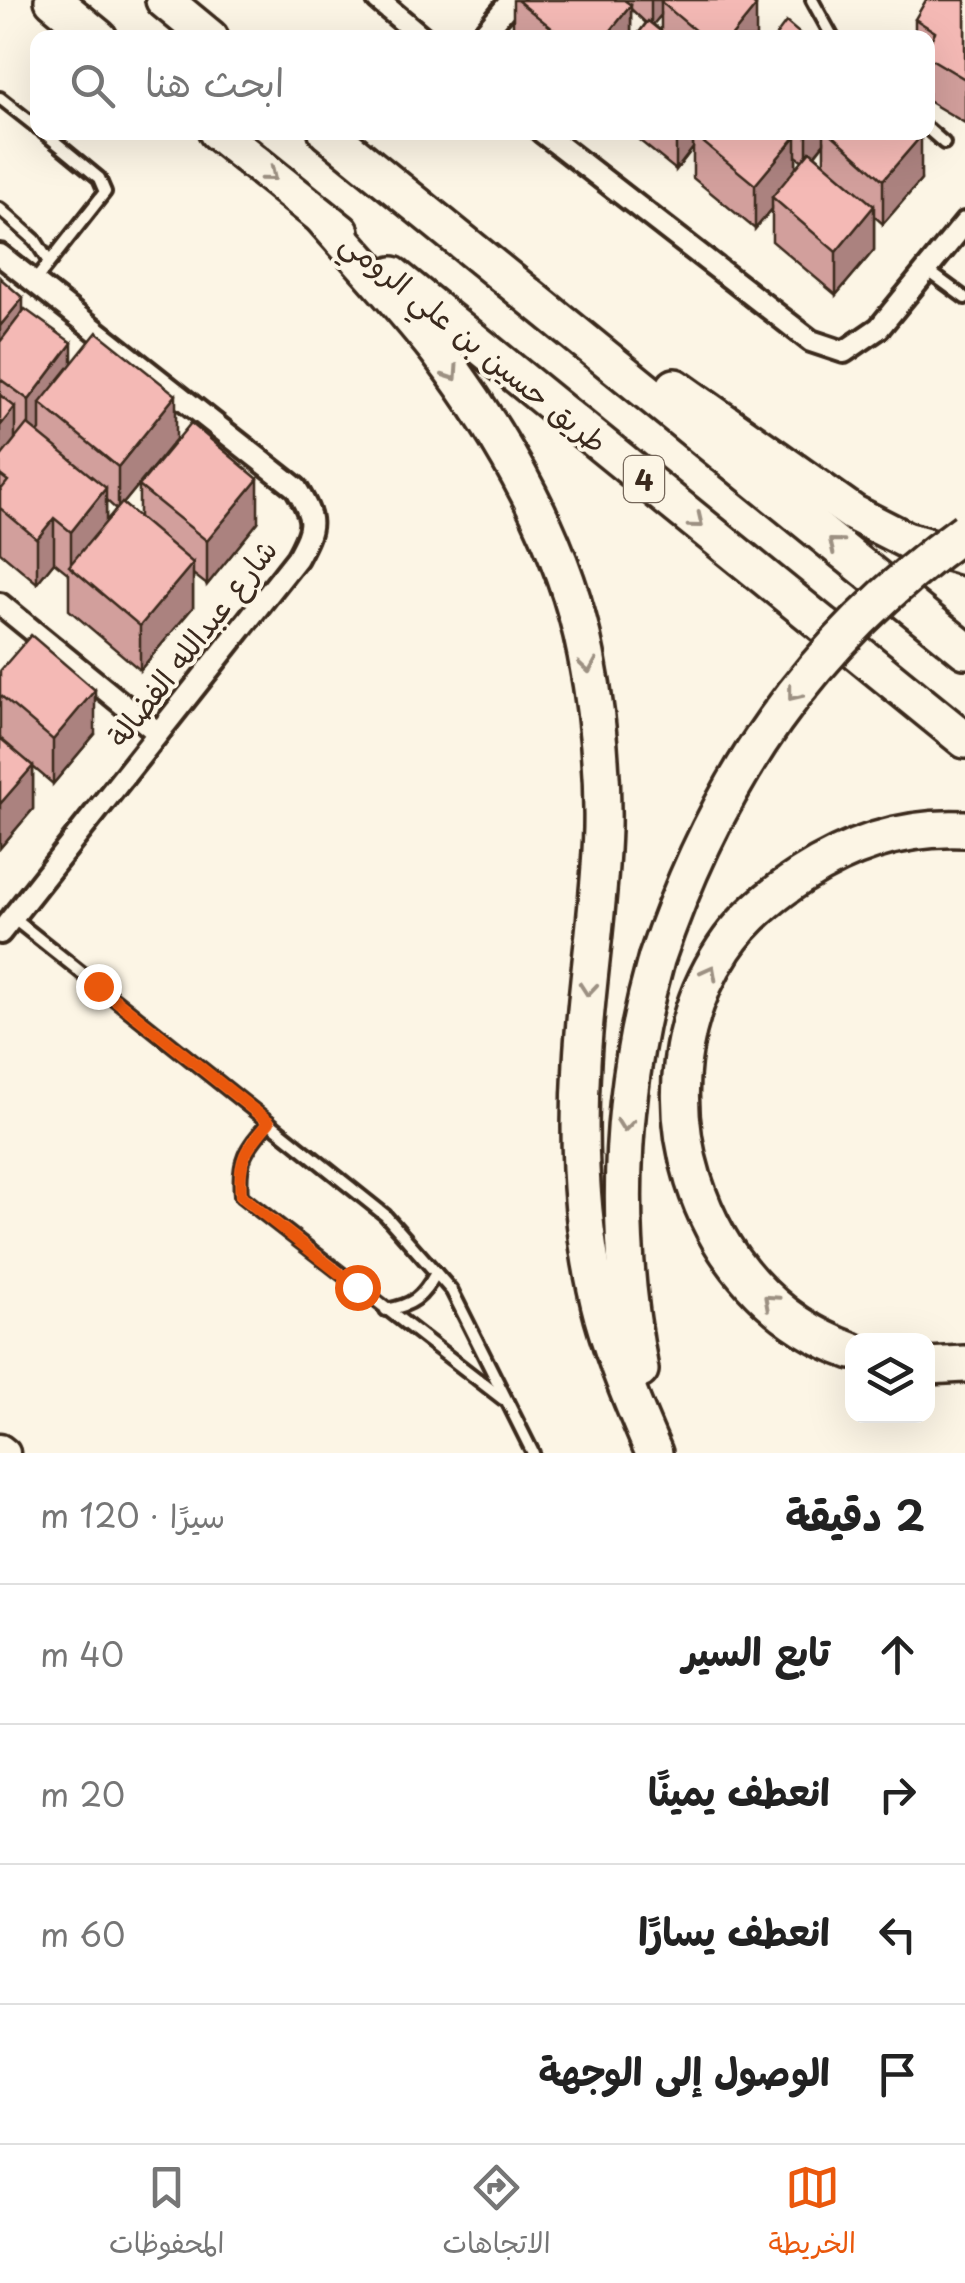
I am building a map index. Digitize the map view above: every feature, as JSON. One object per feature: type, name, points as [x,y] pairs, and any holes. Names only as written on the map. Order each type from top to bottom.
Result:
[{"type":"highway","points":[[53,0],[90,30]]},
{"type":"highway","points":[[164,0],[200,30]]},
{"type":"highway","name":"طريق حسين بن علي الرومي","points":[[228,140],[965,740]]},
{"type":"highway","points":[[337,140],[826,496],[906,540],[965,557]]},
{"type":"highway","name":"4","points":[[337,140],[965,650]]},
{"type":"highway","points":[[323,218],[438,351],[493,434],[535,506],[563,574],[585,650],[599,736],[602,828],[582,1062],[582,1192],[602,1315],[656,1453]]},
{"type":"highway","points":[[656,1453],[631,1325],[622,1191],[630,1087],[645,998],[656,960],[685,878],[711,822],[785,705],[844,634],[884,594],[965,531]]},
{"type":"highway","points":[[845,1348],[810,1332],[760,1293],[716,1236],[700,1202],[683,1142],[679,1082],[688,1024],[725,945],[786,886],[816,866],[866,843],[912,831],[965,829]]},
{"type":"highway","points":[[935,1366],[965,1364]]},
{"type":"street","points":[[378,0],[413,30]]},
{"type":"street","points":[[487,30],[512,0]]},
{"type":"street","points":[[552,140],[810,341],[844,352],[879,328],[964,226]]},
{"type":"street","name":"شارع عبدالله الفضالة","points":[[0,255],[296,488],[311,513],[312,531],[297,558],[6,925]]},
{"type":"street","points":[[0,604],[33,643],[158,732]]},
{"type":"lane","points":[[812,0],[829,30]]},
{"type":"lane","points":[[0,98],[30,122]]},
{"type":"lane","points":[[935,136],[944,144]]},
{"type":"lane","points":[[34,282],[105,192],[100,178],[52,140]]},
{"type":"lane","points":[[0,209],[35,240],[48,262]]},
{"type":"lane","points":[[927,270],[965,298]]},
{"type":"lane","points":[[6,925],[269,1122],[385,1215],[452,1291],[532,1453]]},
{"type":"lane","points":[[269,1122],[248,1147],[239,1168],[241,1196],[508,1403]]},
{"type":"lane","points":[[386,1310],[411,1305],[425,1293],[436,1273]]},
{"type":"building","points":[[517,0],[624,0],[631,5],[611,30],[554,30]]},
{"type":"building","points":[[749,0],[756,6],[736,30],[694,30],[661,2]]},
{"type":"building","points":[[926,0],[965,0],[965,79],[935,61],[935,30],[915,19]]},
{"type":"building","points":[[648,21],[659,30],[641,30]]},
{"type":"building","points":[[700,140],[793,140],[755,185]]},
{"type":"building","points":[[838,140],[918,140],[883,180]]},
{"type":"building","points":[[810,151],[874,206],[836,252],[772,197]]},
{"type":"building","points":[[0,278],[23,298],[0,326]]},
{"type":"building","points":[[25,309],[72,343],[29,400],[0,379],[0,342]]},
{"type":"building","points":[[97,332],[176,395],[118,467],[40,403]]},
{"type":"building","points":[[0,395],[15,407],[0,426]]},
{"type":"building","points":[[191,423],[258,479],[207,541],[139,486]]},
{"type":"building","points":[[27,424],[106,488],[71,532],[54,518],[37,539],[0,508],[0,491],[8,481],[0,475],[0,458]]},
{"type":"building","points":[[122,503],[193,563],[140,626],[69,566]]},
{"type":"building","points":[[31,635],[95,690],[53,740],[0,695],[0,671]]},
{"type":"building","points":[[0,738],[33,766],[0,804]]},
{"type":"route","points":[[98,986],[269,1122],[248,1147],[239,1168],[241,1196],[357,1287]]}]
